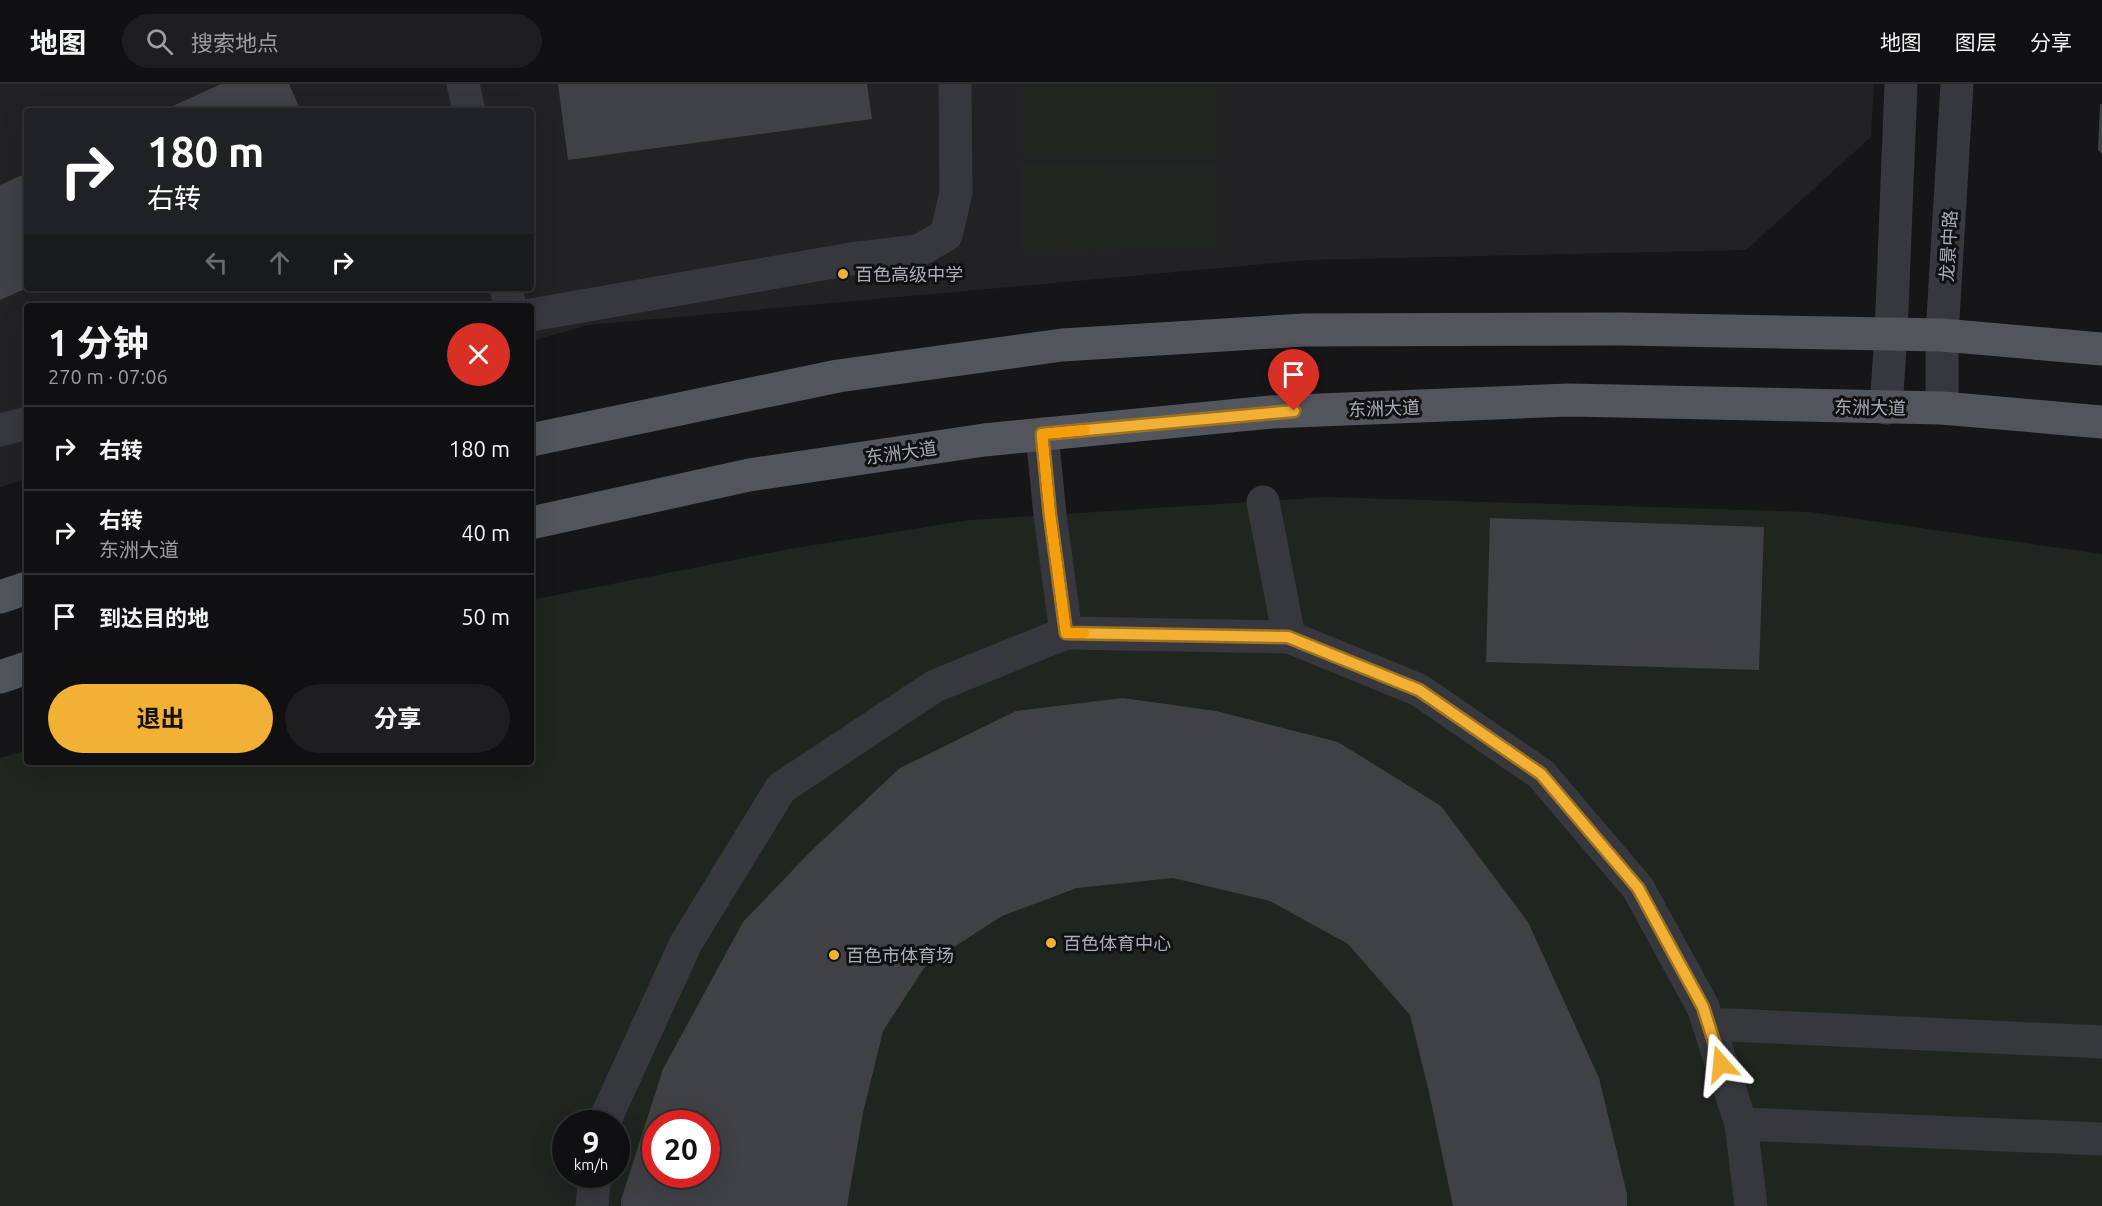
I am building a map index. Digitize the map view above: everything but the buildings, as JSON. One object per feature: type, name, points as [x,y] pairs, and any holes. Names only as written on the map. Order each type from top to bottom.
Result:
[{"type":"main road","points":[[534,439],[838,376],[1062,345],[1304,330],[1623,329],[1942,335],[2102,349]]},
{"type":"main road","name":"东洲大道","points":[[534,522],[749,475],[984,440],[1271,412],[1569,400],[1942,408],[2102,422]]},
{"type":"main road","points":[[0,597],[24,589]]},
{"type":"main road","points":[[0,677],[24,669]]},
{"type":"street","points":[[463,84],[468,108]]},
{"type":"street","points":[[534,314],[851,259],[918,251],[946,235],[956,193],[955,84]]},
{"type":"street","points":[[1886,408],[1901,84]]},
{"type":"street","name":"龙景中路","points":[[1942,408],[1942,335],[1957,84]]},
{"type":"street","points":[[0,430],[24,424]]},
{"type":"street","points":[[1042,434],[1066,633]]},
{"type":"street","points":[[1263,502],[1288,637]]},
{"type":"street","points":[[609,1110],[686,943],[781,788],[935,686],[1066,633],[1288,637],[1419,690],[1541,774],[1638,888],[1703,1007],[1741,1124],[1751,1206]]},
{"type":"street","points":[[1708,1024],[2102,1042]]},
{"type":"street","points":[[1741,1124],[2102,1139]]},
{"type":"street","points":[[592,1206],[594,1188]]},
{"type":"shaded area","name":"百色高级中学","points":[[0,84],[1874,84],[1871,137],[1746,250],[1308,260],[589,325],[534,340],[534,303],[24,303],[24,480],[0,487]]},
{"type":"shaded area","points":[[1021,84],[1216,84],[1216,155],[1022,156]]},
{"type":"shaded area","points":[[1216,163],[1216,248],[1021,250],[1021,164]]},
{"type":"shaded area","name":"百色体育中心","points":[[1328,497],[1810,512],[2102,554],[2102,1206],[0,1206],[0,758],[24,751],[24,765],[534,765],[534,599],[789,549],[970,520]]},
{"type":"slow traffic","points":[[1084,633],[1066,633],[1042,434],[1085,430]]},
{"type":"place","name":"百色高级中学","points":[[843,274]]},
{"type":"place","name":"百色体育中心","points":[[1051,943]]},
{"type":"place","name":"百色市体育场","points":[[834,955]]},
{"type":"route","points":[[1294,411],[1042,434],[1066,633],[1288,637],[1419,690],[1541,774],[1638,888],[1703,1007],[1721,1064]]}]
